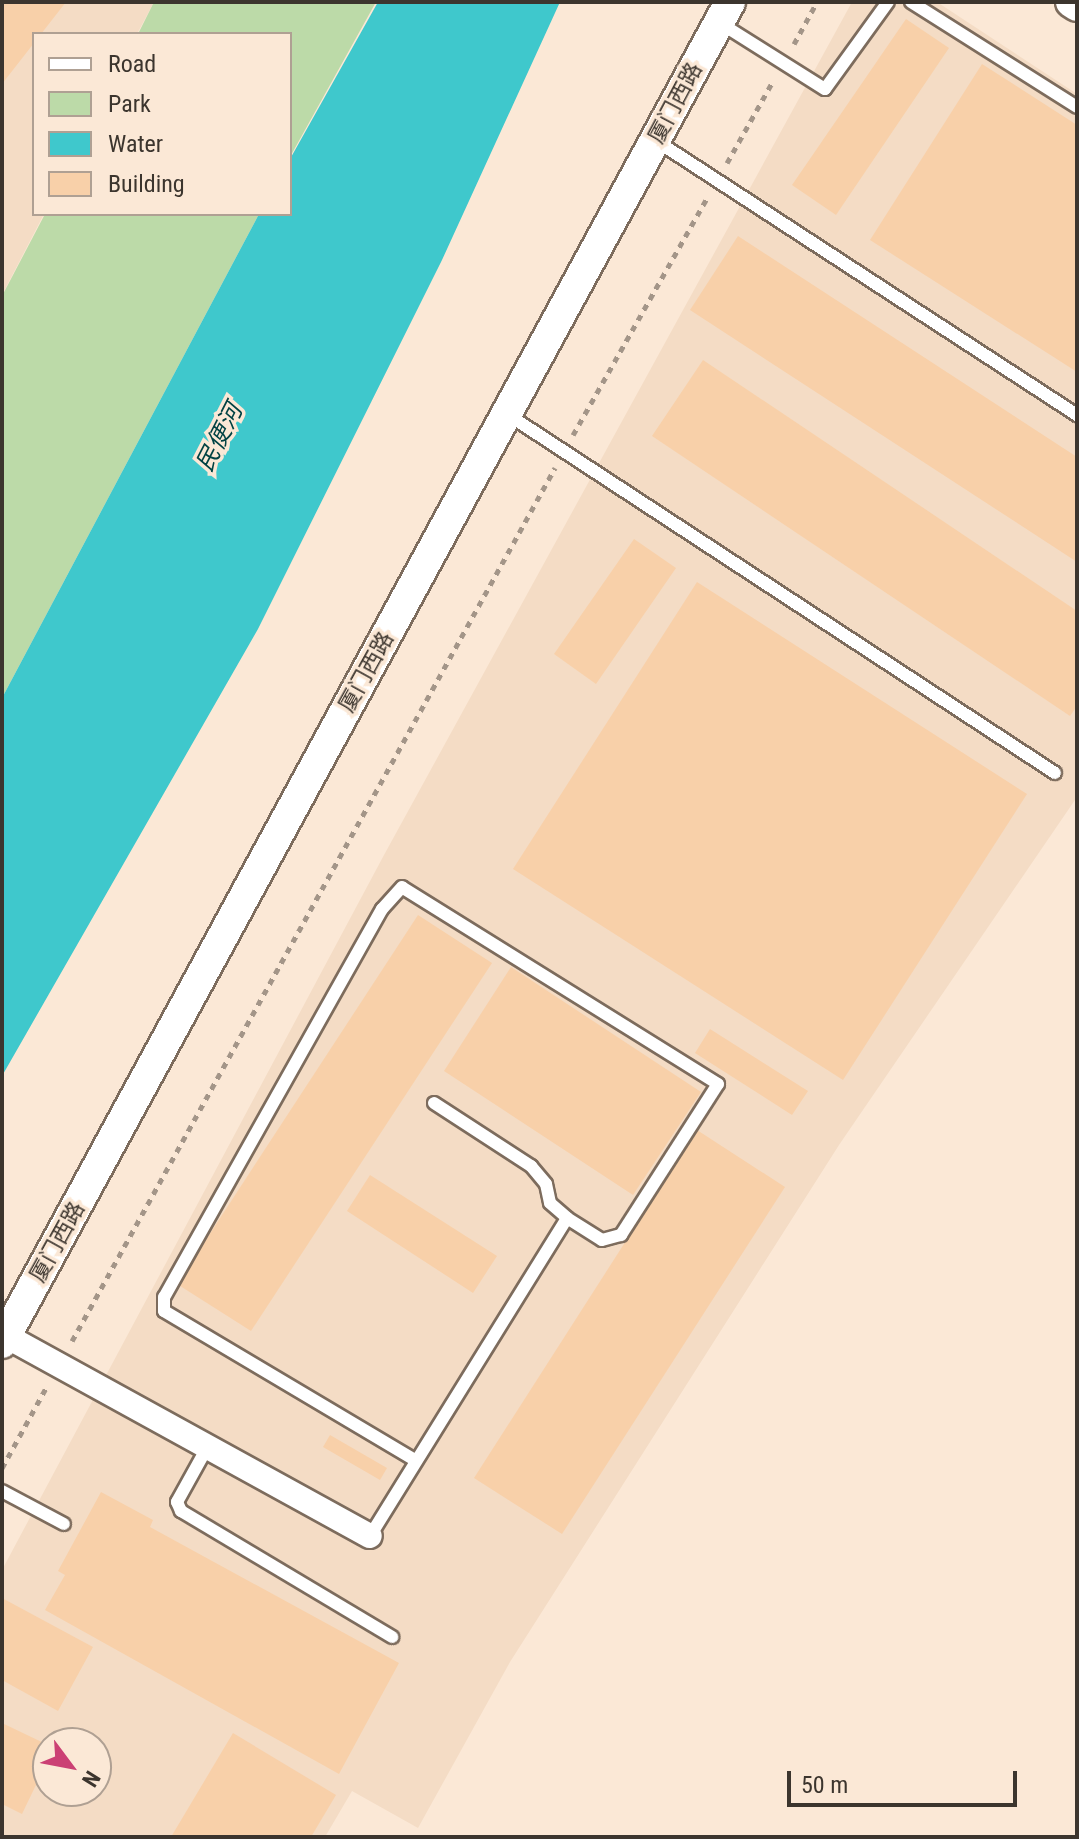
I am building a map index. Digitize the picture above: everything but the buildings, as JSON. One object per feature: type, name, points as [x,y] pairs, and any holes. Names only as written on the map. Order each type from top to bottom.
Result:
[{"type":"street","points":[[1071,2],[1077,6]]},
{"type":"street","name":"厦门西路","points":[[4,1339],[725,12]]},
{"type":"street","points":[[4,1339],[59,1364],[370,1536]]},
{"type":"lane","points":[[725,12],[783,62],[825,89],[888,2]]},
{"type":"lane","points":[[911,2],[1077,107]]},
{"type":"lane","points":[[655,140],[1077,415]]},
{"type":"lane","points":[[507,414],[1055,773]]},
{"type":"lane","points":[[415,1460],[164,1311],[164,1297],[382,909],[402,887],[718,1084],[621,1235],[602,1240],[550,1203],[542,1175],[434,1103]]},
{"type":"lane","points":[[370,1536],[567,1218]]},
{"type":"lane","points":[[208,1446],[177,1502],[181,1511],[392,1637]]},
{"type":"lane","points":[[2,1491],[64,1524]]},
{"type":"path","points":[[2,1468],[564,451],[817,2]]},
{"type":"shaded area","points":[[2,2],[154,2],[138,32],[32,32],[32,216],[43,216],[2,295]]},
{"type":"shaded area","points":[[852,2],[937,2],[1077,94],[1077,797],[839,1145],[510,1662],[418,1828],[352,1791],[325,1837],[2,1837],[2,1570],[384,855]]},
{"type":"green space","points":[[154,2],[376,2],[292,153],[292,32],[139,32]]},
{"type":"green space","points":[[44,216],[258,216],[2,698],[2,296]]},
{"type":"water","name":"民便河","points":[[378,2],[560,2],[442,260],[258,629],[2,1076],[2,698],[258,216],[292,216],[292,155]]}]
